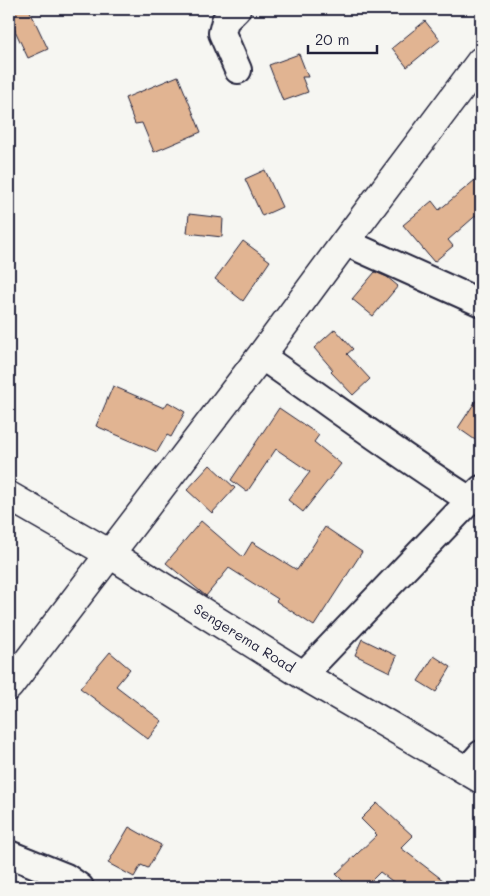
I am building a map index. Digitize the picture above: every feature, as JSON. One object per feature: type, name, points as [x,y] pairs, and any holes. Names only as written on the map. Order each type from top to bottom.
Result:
[{"type":"street","points":[[237,9],[225,20],[222,33],[238,70]]},
{"type":"street","points":[[9,686],[261,356],[481,61]]},
{"type":"street","points":[[345,242],[481,303]]},
{"type":"street","points":[[261,356],[414,465],[476,495],[303,675]]},
{"type":"street","name":"Sengerema Road","points":[[9,496],[110,554],[303,675],[476,768]]},
{"type":"street","points":[[9,854],[66,877],[80,887]]},
{"type":"building","points":[[9,9],[29,9],[48,49],[28,58],[9,18]]},
{"type":"building","points":[[425,21],[440,40],[407,67],[392,48]]},
{"type":"building","points":[[299,54],[308,77],[302,77],[308,92],[283,101],[269,65]]},
{"type":"building","points":[[178,76],[201,132],[154,152],[142,123],[135,124],[125,98]]},
{"type":"building","points":[[265,170],[282,207],[262,216],[245,179]]},
{"type":"building","points":[[481,175],[481,211],[448,240],[453,246],[434,262],[403,225],[432,201],[439,210]]},
{"type":"building","points":[[189,214],[223,218],[222,237],[187,233]]},
{"type":"building","points":[[243,241],[270,261],[243,301],[215,279]]},
{"type":"building","points":[[375,272],[387,277],[398,286],[373,316],[352,299]]},
{"type":"building","points":[[335,329],[353,349],[347,354],[370,379],[353,395],[331,372],[333,370],[314,348]]},
{"type":"building","points":[[113,386],[164,408],[168,402],[185,412],[171,437],[167,435],[157,452],[96,426]]},
{"type":"building","points":[[481,393],[481,444],[458,428]]},
{"type":"building","points":[[279,408],[319,435],[314,442],[341,464],[303,512],[288,500],[310,472],[276,449],[247,492],[231,480]]},
{"type":"building","points":[[210,465],[235,488],[212,513],[187,490]]},
{"type":"building","points":[[201,521],[243,557],[252,542],[297,570],[325,527],[362,552],[314,626],[276,601],[278,599],[229,568],[206,596],[166,563]]},
{"type":"building","points":[[362,639],[397,656],[390,672],[355,655]]},
{"type":"building","points":[[110,652],[130,669],[116,686],[162,721],[148,739],[80,688]]},
{"type":"building","points":[[434,656],[451,667],[436,692],[418,681]]},
{"type":"building","points":[[377,803],[413,836],[401,848],[452,887],[400,887],[380,872],[365,887],[349,887],[336,874],[377,835],[361,819]]},
{"type":"building","points":[[129,827],[161,845],[148,868],[141,865],[134,877],[108,863]]}]
